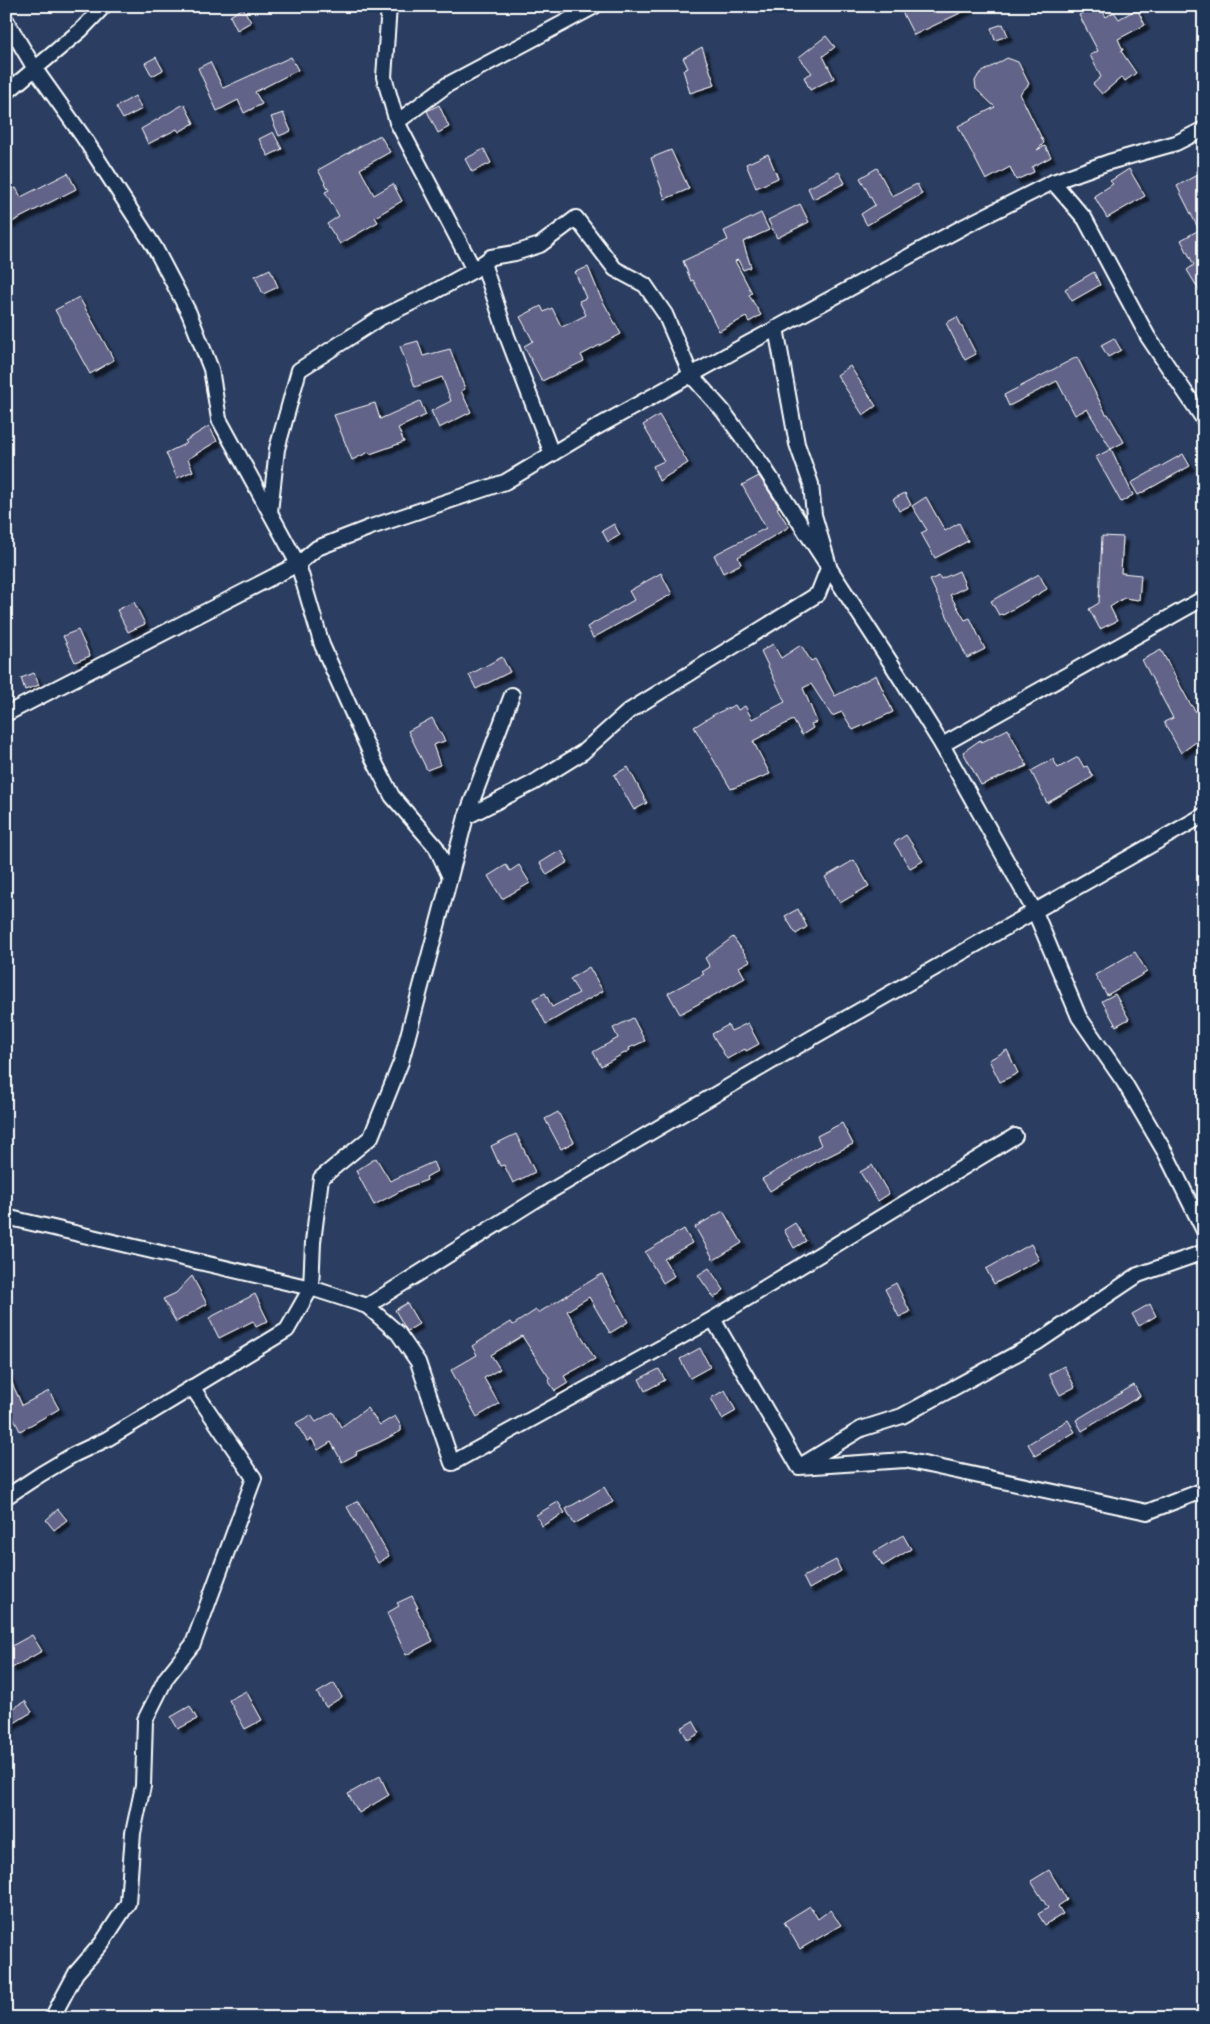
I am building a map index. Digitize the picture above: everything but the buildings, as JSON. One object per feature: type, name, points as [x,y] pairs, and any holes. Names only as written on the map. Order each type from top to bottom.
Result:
[{"type":"street","points":[[6,93],[81,30],[104,6]]},
{"type":"street","points":[[389,6],[384,77],[397,122],[478,266],[552,454]]},
{"type":"street","points":[[397,122],[448,85],[595,6]]},
{"type":"street","points":[[6,20],[36,69],[84,138],[155,248],[189,313],[211,369],[219,418],[298,564],[322,645],[372,757],[392,796],[436,847],[450,877]]},
{"type":"street","points":[[6,714],[298,564],[317,548],[371,527],[505,482],[776,328],[963,227],[1053,182],[1109,162],[1176,143],[1204,129]]},
{"type":"street","points":[[1053,182],[1085,219],[1148,337],[1204,420]]},
{"type":"street","points":[[270,512],[277,449],[299,370],[380,318],[430,294],[491,257],[516,253],[540,245],[576,218],[615,269],[645,285],[665,314],[692,375],[723,410],[763,466],[829,566],[942,745],[1035,912],[1079,1017],[1124,1082],[1166,1154],[1204,1231]]},
{"type":"street","points":[[466,817],[533,783],[583,752],[629,711],[818,594],[829,566],[814,515],[811,484],[797,444],[776,328]]},
{"type":"street","points":[[942,745],[1204,598]]},
{"type":"street","points":[[6,1498],[41,1474],[73,1455],[107,1439],[287,1330],[312,1288],[313,1242],[321,1178],[371,1137],[401,1062],[466,817],[512,695]]},
{"type":"street","points":[[367,1306],[542,1196],[815,1036],[1204,815]]},
{"type":"street","points":[[6,1217],[312,1288],[367,1306],[398,1333],[418,1362],[452,1463],[713,1319],[1015,1136]]},
{"type":"street","points":[[799,1467],[862,1429],[902,1416],[1038,1342],[1138,1274],[1204,1252]]},
{"type":"street","points":[[713,1319],[799,1467]]},
{"type":"street","points":[[52,2018],[76,1973],[102,1943],[128,1902],[133,1833],[142,1786],[145,1720],[166,1678],[193,1644],[254,1478],[192,1387]]},
{"type":"street","points":[[799,1467],[905,1460],[1147,1512],[1204,1490]]}]
